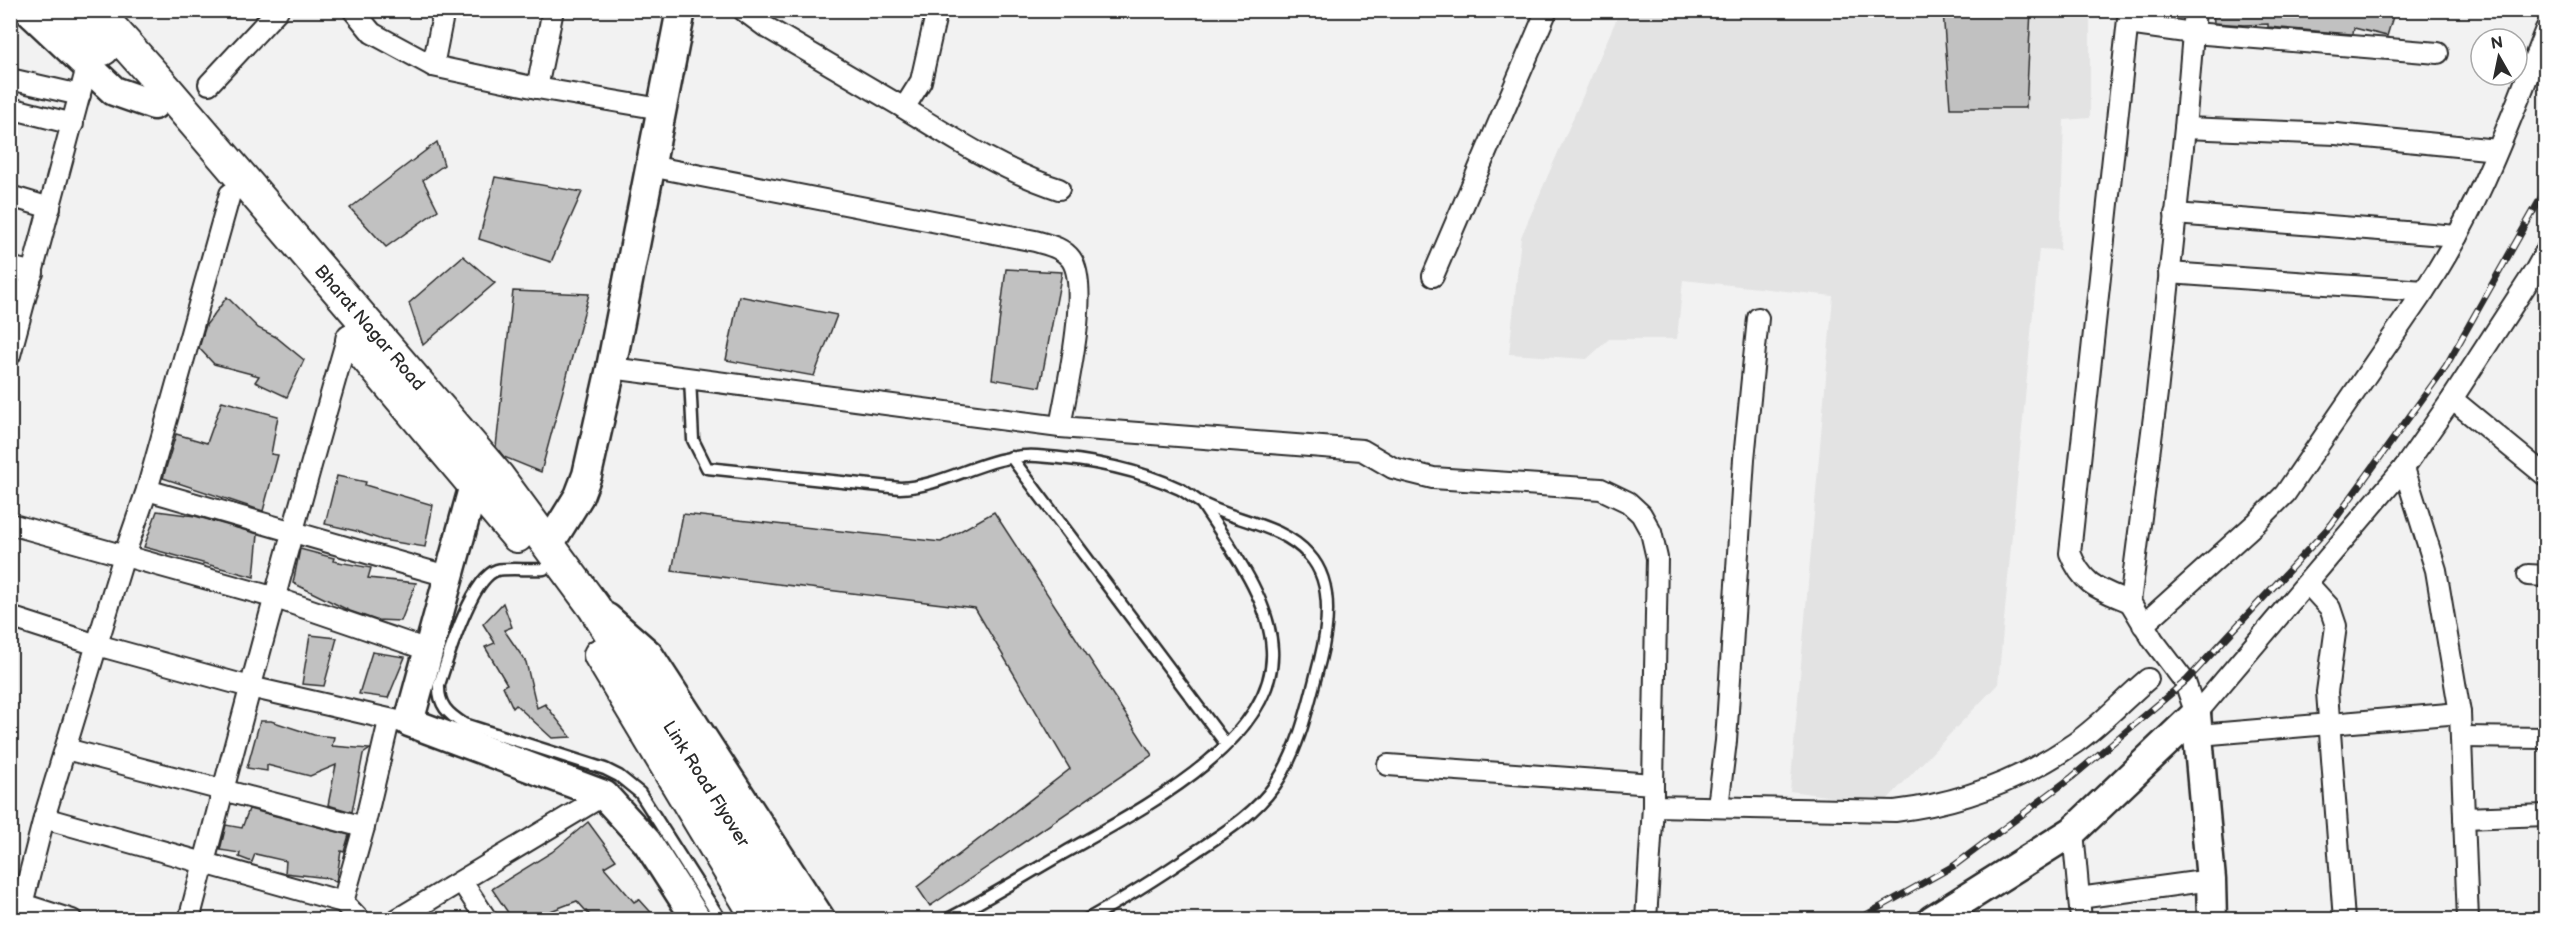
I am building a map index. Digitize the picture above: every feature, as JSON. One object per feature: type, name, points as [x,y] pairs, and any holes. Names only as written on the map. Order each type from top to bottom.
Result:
[{"type":"main road","points":[[67,10],[151,88]]},
{"type":"main road","points":[[95,10],[151,88]]},
{"type":"main road","name":"Bharat Nagar Road","points":[[151,88],[230,194],[474,485],[594,607],[613,655]]},
{"type":"main road","name":"Bharat Nagar Road","points":[[151,88],[498,477],[546,557],[613,655]]},
{"type":"main road","name":"Link Road Flyover","points":[[613,655],[759,920]]},
{"type":"main road","name":"Link Road Flyover","points":[[613,655],[793,920]]},
{"type":"street","points":[[28,10],[114,91],[151,88]]},
{"type":"street","name":"Bharat Nagar Road","points":[[116,10],[151,50],[163,70],[151,88]]},
{"type":"street","points":[[209,84],[278,10]]},
{"type":"street","points":[[353,10],[372,33],[433,66],[537,88],[661,110]]},
{"type":"street","points":[[433,66],[444,10]]},
{"type":"street","points":[[537,88],[553,10]]},
{"type":"street","points":[[546,557],[579,496],[587,475],[611,368],[681,10]]},
{"type":"street","points":[[743,10],[766,27],[959,143],[1031,180],[1059,189]]},
{"type":"street","points":[[904,108],[921,81],[937,10]]},
{"type":"street","points":[[1433,276],[1547,10]]},
{"type":"street","points":[[2194,10],[2185,128],[2157,393],[2130,602],[2143,625],[2186,682],[2197,724],[2211,880],[2212,920]]},
{"type":"street","points":[[2130,602],[2098,589],[2085,580],[2077,571],[2070,553],[2129,17],[2193,33],[2438,53]]},
{"type":"street","points":[[2143,625],[2285,494],[2443,263],[2497,150],[2546,28]]},
{"type":"street","points":[[10,355],[87,67]]},
{"type":"street","points":[[10,79],[80,95]]},
{"type":"street","points":[[10,108],[73,124]]},
{"type":"street","points":[[2185,128],[2336,134],[2497,150]]},
{"type":"street","points":[[650,166],[1035,241],[1061,249],[1072,260],[1080,292],[1060,427]]},
{"type":"street","points":[[72,920],[20,912],[44,818],[124,556],[147,490],[230,194]]},
{"type":"street","points":[[10,196],[50,208]]},
{"type":"street","points":[[2175,214],[2457,236]]},
{"type":"street","points":[[1932,920],[2073,831],[2197,724],[2404,468],[2540,271],[2546,251]]},
{"type":"street","points":[[10,267],[33,273]]},
{"type":"street","points":[[2169,273],[2424,291]]},
{"type":"street","points":[[1718,807],[1726,741],[1744,459],[1758,318]]},
{"type":"street","points":[[189,920],[250,687],[276,598],[291,531],[348,335]]},
{"type":"street","points":[[611,368],[1060,427],[1362,450],[1393,468],[1424,476],[1601,489],[1628,502],[1641,514],[1651,532],[1657,558],[1653,806],[1646,920]]},
{"type":"street","points":[[2452,399],[2546,476]]},
{"type":"street","points":[[2404,468],[2436,570],[2460,713],[2468,920]]},
{"type":"street","points":[[343,902],[364,827],[399,722],[428,650],[474,485]]},
{"type":"street","points":[[147,490],[447,576]]},
{"type":"street","points":[[10,524],[276,598],[428,650]]},
{"type":"street","points":[[2308,584],[2330,608],[2336,626],[2327,692],[2344,920]]},
{"type":"street","points":[[594,607],[648,654],[821,920]]},
{"type":"street","points":[[10,618],[97,645],[250,687],[399,722],[604,795],[647,842],[697,920]]},
{"type":"street","points":[[1653,806],[1895,811],[1934,806],[1970,796],[2029,771],[2076,742],[2148,679]]},
{"type":"street","points":[[2197,724],[2329,724],[2460,713]]},
{"type":"street","points":[[2461,737],[2546,738]]},
{"type":"street","points":[[66,749],[364,827]]},
{"type":"street","points":[[1388,765],[1653,784]]},
{"type":"street","points":[[396,920],[604,795]]},
{"type":"street","points":[[2464,818],[2546,815]]},
{"type":"street","points":[[44,818],[343,902],[360,920]]},
{"type":"street","points":[[2073,831],[2081,920]]},
{"type":"street","points":[[2079,898],[2211,880]]},
{"type":"street","points":[[462,882],[487,920]]},
{"type":"lane","points":[[690,378],[693,440],[707,468],[900,488],[924,484],[984,463],[1011,457],[1036,456],[1115,468],[1153,478],[1182,490],[1202,504],[1283,535],[1309,554],[1319,570],[1326,594],[1326,624],[1323,643],[1301,732],[1271,790],[1261,804],[1237,824],[1138,891],[1086,920]]},
{"type":"lane","points":[[1011,457],[1226,744]]},
{"type":"lane","points":[[946,920],[1171,791],[1213,759],[1251,715],[1263,692],[1272,650],[1268,628],[1256,592],[1202,504]]},
{"type":"lane","points":[[546,557],[498,570],[488,575],[476,588],[439,685],[438,693],[444,709],[464,724],[605,769],[629,783],[640,793],[721,920]]},
{"type":"shaded area","points":[[1620,11],[2090,11],[2090,118],[2064,120],[2060,250],[2039,249],[1998,684],[1883,804],[1790,791],[1833,296],[1683,280],[1677,339],[1609,339],[1587,359],[1509,354],[1521,237]]},
{"type":"building","points":[[1943,10],[2031,10],[2026,108],[1950,108]]},
{"type":"building","points":[[2213,10],[2395,10],[2387,36],[2354,28],[2351,34],[2268,27],[2268,24],[2214,23]]},
{"type":"building","points":[[437,142],[444,165],[423,180],[438,210],[386,247],[350,208]]},
{"type":"building","points":[[495,177],[582,192],[551,262],[479,239]]},
{"type":"building","points":[[463,256],[495,283],[423,345],[409,303]]},
{"type":"building","points":[[1006,269],[1062,272],[1040,387],[992,379]]},
{"type":"building","points":[[513,291],[589,294],[541,472],[504,457],[496,447]]},
{"type":"building","points":[[739,296],[837,315],[814,376],[726,360]]},
{"type":"building","points":[[227,297],[258,328],[276,337],[304,360],[287,397],[255,382],[259,376],[214,364],[199,348],[206,325]]},
{"type":"building","points":[[222,401],[278,416],[271,454],[278,455],[263,511],[163,478],[176,434],[207,443]]},
{"type":"building","points":[[337,476],[366,482],[365,485],[433,505],[425,547],[382,540],[325,524]]},
{"type":"building","points":[[157,511],[195,516],[258,534],[254,577],[144,547]]},
{"type":"building","points":[[994,512],[1152,755],[930,906],[917,887],[1070,769],[975,608],[672,571],[683,514],[941,542]]},
{"type":"building","points":[[300,549],[334,558],[333,561],[371,568],[368,578],[416,583],[401,621],[376,620],[350,611],[293,583]]},
{"type":"building","points":[[503,603],[512,627],[504,630],[526,662],[537,708],[545,704],[571,737],[552,738],[516,705],[513,708],[503,686],[507,684],[485,647],[495,643],[483,624]]},
{"type":"building","points":[[310,635],[337,638],[324,686],[302,684]]},
{"type":"building","points":[[372,652],[405,657],[388,698],[359,694]]},
{"type":"building","points":[[260,721],[271,721],[314,735],[334,737],[332,746],[370,749],[363,754],[352,812],[328,805],[336,765],[310,776],[267,765],[267,771],[247,768]]},
{"type":"building","points":[[249,809],[349,835],[344,852],[341,851],[336,882],[328,878],[285,873],[286,861],[255,854],[252,862],[239,857],[240,853],[220,850],[226,825],[242,828]]},
{"type":"building","points":[[588,822],[616,860],[604,867],[634,902],[639,899],[658,920],[594,920],[577,901],[527,920],[513,920],[492,889],[552,852]]},
{"type":"railway","points":[[1857,920],[1955,865],[2072,777],[2187,680],[2331,525],[2446,366],[2546,189]]}]
